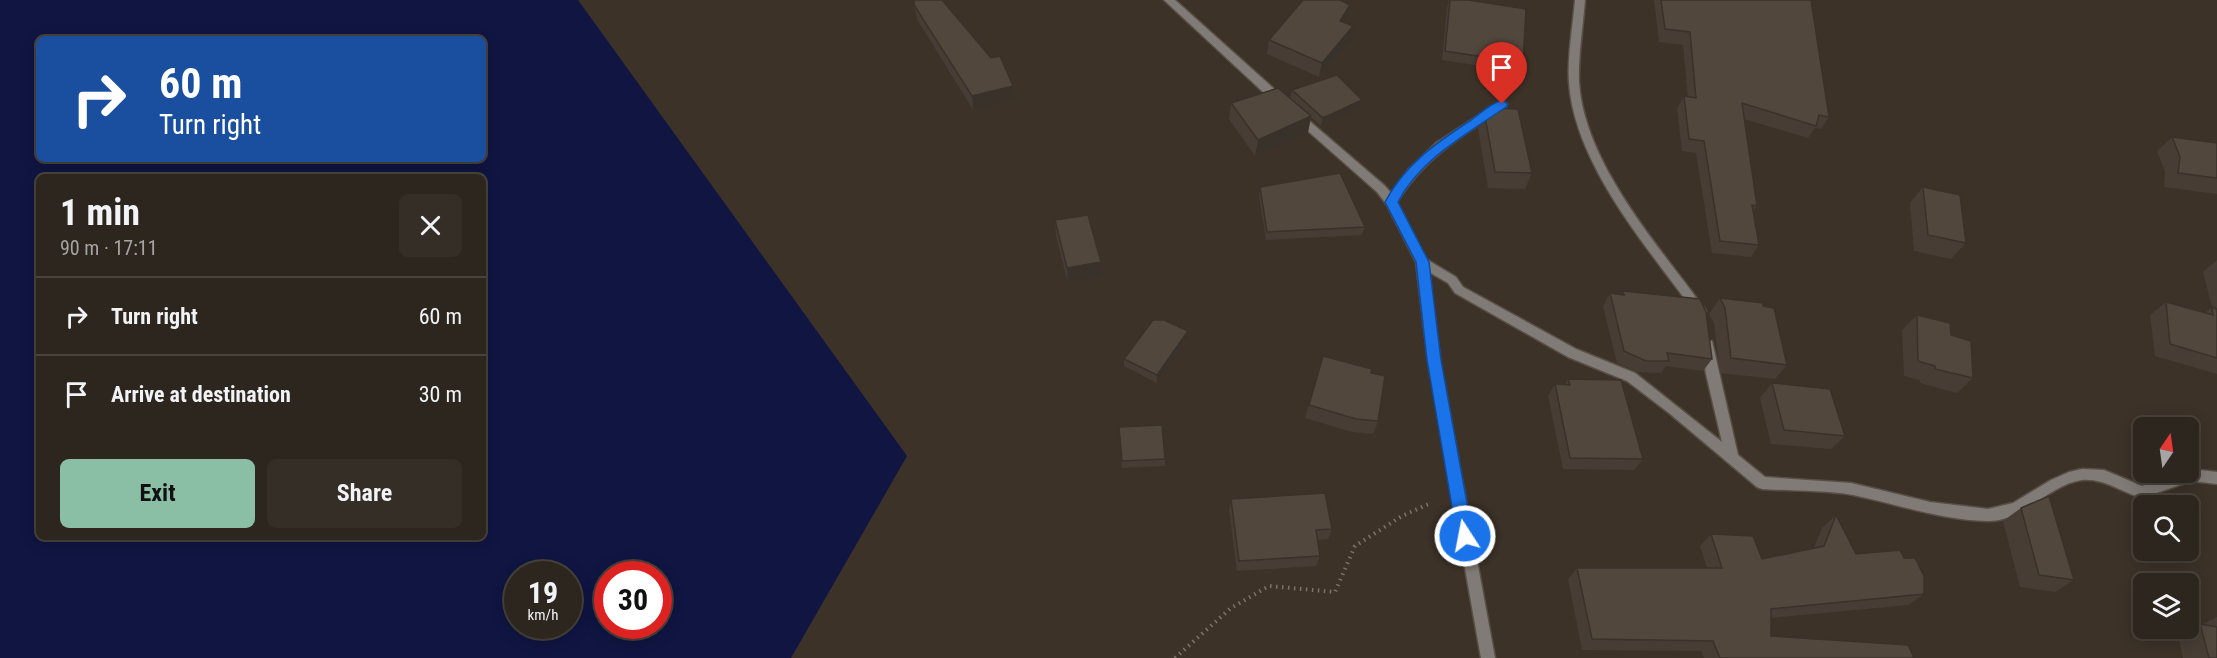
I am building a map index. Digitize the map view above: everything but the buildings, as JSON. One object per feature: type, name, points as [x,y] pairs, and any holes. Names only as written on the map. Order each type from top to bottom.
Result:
[{"type":"street","points":[[1169,0],[1381,189],[1391,202],[1422,262],[1434,360],[1488,658]]},
{"type":"street","points":[[1580,0],[1574,82],[1579,110],[1593,152],[1610,187],[1694,300],[1707,328],[1712,374],[1732,458]]},
{"type":"street","points":[[1391,202],[1400,185],[1415,168],[1438,148],[1502,104]]},
{"type":"street","points":[[1422,262],[1452,280],[1459,290],[1572,353],[1631,377],[1762,483],[1851,489],[1930,508],[1997,515],[2031,502],[2071,475],[2099,475],[2142,492],[2191,475],[2217,478]]},
{"type":"path","points":[[1175,658],[1231,608],[1269,586],[1335,592],[1355,546],[1402,516],[1456,491]]},
{"type":"shaded area","points":[[0,0],[578,0],[907,456],[791,658],[0,658]]},
{"type":"route","points":[[1465,536],[1434,360],[1422,262],[1414,242],[1391,202],[1400,185],[1415,168],[1438,148],[1502,104]]}]
